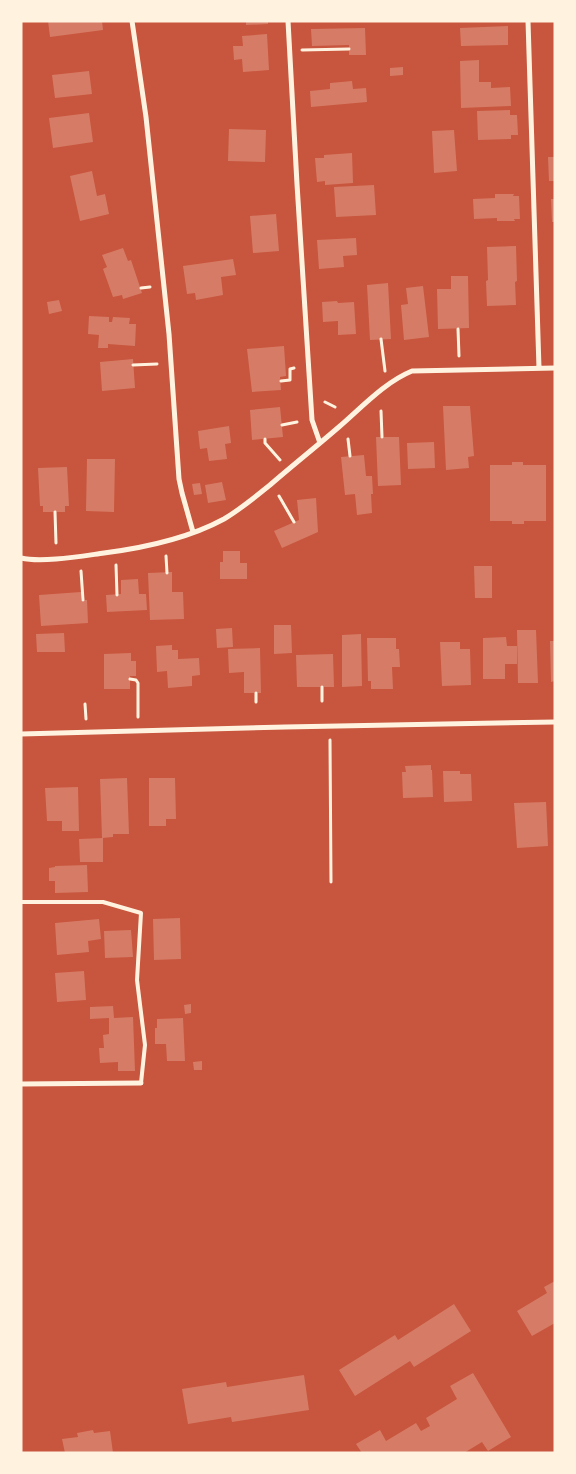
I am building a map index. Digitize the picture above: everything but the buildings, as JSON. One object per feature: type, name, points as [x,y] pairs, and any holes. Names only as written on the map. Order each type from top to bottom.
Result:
[{"type":"street","points":[[132,21],[146,117],[165,294],[179,479],[193,532]]},
{"type":"street","points":[[288,21],[296,184],[312,420],[320,442]]},
{"type":"street","points":[[528,21],[539,368]]},
{"type":"street","points":[[21,558],[30,560],[119,552],[193,532],[223,519],[239,510],[382,390],[404,374],[412,371],[555,368]]},
{"type":"street","points":[[21,734],[555,722]]},
{"type":"street","points":[[21,1084],[141,1083]]},
{"type":"lane","points":[[21,902],[103,902],[141,913],[137,980],[145,1045],[141,1083]]},
{"type":"path","points":[[302,50],[349,49]]},
{"type":"path","points":[[458,329],[459,356]]},
{"type":"path","points":[[381,339],[385,371]]},
{"type":"path","points":[[133,365],[156,364]]},
{"type":"path","points":[[281,380],[290,380],[290,369],[294,368]]},
{"type":"path","points":[[325,402],[335,407]]},
{"type":"path","points":[[381,411],[382,437]]},
{"type":"path","points":[[282,425],[298,422]]},
{"type":"path","points":[[265,439],[265,443],[280,460]]},
{"type":"path","points":[[348,439],[350,456]]},
{"type":"path","points":[[279,496],[294,522]]},
{"type":"path","points":[[55,512],[56,543]]},
{"type":"path","points":[[166,556],[168,573]]},
{"type":"path","points":[[116,565],[117,595]]},
{"type":"path","points":[[81,570],[83,600]]},
{"type":"path","points":[[130,679],[136,680],[138,683],[138,717]]},
{"type":"path","points":[[322,687],[322,701]]},
{"type":"path","points":[[256,693],[256,702]]},
{"type":"path","points":[[85,704],[86,718]]},
{"type":"path","points":[[330,758],[331,882]]}]
